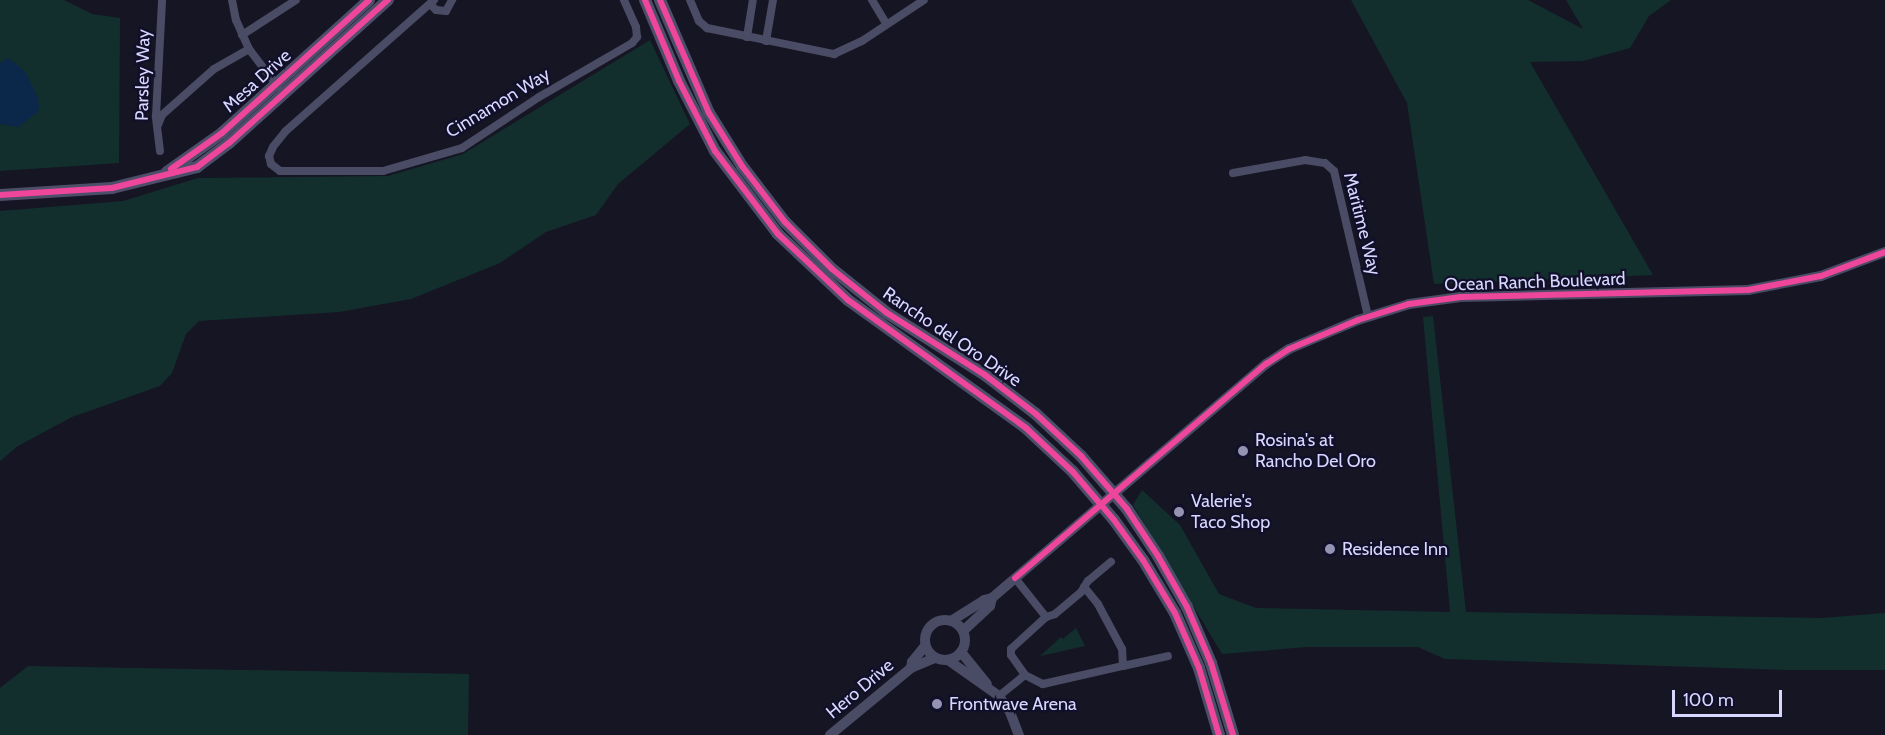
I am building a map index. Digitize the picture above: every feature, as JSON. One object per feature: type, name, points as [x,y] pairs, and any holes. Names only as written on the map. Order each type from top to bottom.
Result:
[{"type":"main road","name":"Mesa Drive","points":[[280,89],[369,0]]},
{"type":"main road","name":"Mesa Drive","points":[[0,195],[112,188],[160,176],[199,151],[280,89],[388,0]]},
{"type":"main road","name":"Rancho del Oro Drive","points":[[660,0],[709,113],[760,190],[806,244],[886,313],[985,375],[1022,403],[1081,456],[1114,494],[1158,556],[1187,607],[1211,663],[1233,735]]},
{"type":"main road","name":"Rancho del Oro Drive","points":[[646,2],[678,81],[715,151],[751,202],[785,242],[848,300],[1026,428],[1102,505],[1143,560],[1175,613],[1199,668],[1219,735]]},
{"type":"main road","points":[[646,2],[651,3],[657,9],[678,44]]},
{"type":"street","name":"Parsley Way","points":[[160,152],[158,126],[162,0]]},
{"type":"street","points":[[232,0],[242,35],[249,49],[280,89]]},
{"type":"street","points":[[242,35],[296,0]]},
{"type":"street","name":"Cinnamon Way","points":[[452,0],[446,12],[436,10],[432,2],[285,132],[269,156],[271,164],[280,171],[383,171],[462,148],[539,97],[632,43],[637,37],[636,27],[624,0]]},
{"type":"street","points":[[690,0],[699,21],[707,28],[834,54],[862,41],[924,0]]},
{"type":"street","points":[[747,37],[753,0]]},
{"type":"street","points":[[766,41],[773,0]]},
{"type":"street","points":[[872,0],[886,23]]},
{"type":"street","points":[[903,0],[909,9]]},
{"type":"street","points":[[158,126],[162,115],[214,69],[249,49]]},
{"type":"street","name":"Maritime Way","points":[[1233,173],[1305,160],[1325,164],[1334,171],[1368,316]]},
{"type":"street","name":"Ocean Ranch Boulevard","points":[[992,598],[1266,364],[1298,346],[1368,316],[1410,304],[1461,297],[1748,290],[1821,276],[1885,252]]},
{"type":"street","points":[[1111,561],[1055,614],[1046,617],[1011,649],[1011,655],[1025,675],[1043,684],[1168,656]]},
{"type":"street","points":[[1015,578],[1046,617]]},
{"type":"street","points":[[1084,587],[1098,604],[1122,649],[1124,666]]},
{"type":"street","points":[[963,631],[990,606],[992,598],[984,600],[951,621],[939,621],[930,627],[925,635],[925,646],[934,658],[948,660],[995,694]]},
{"type":"street","points":[[948,660],[961,652],[965,642],[963,631],[951,621]]},
{"type":"street","name":"Hero Drive","points":[[911,668],[912,662],[925,646]]},
{"type":"street","points":[[961,652],[1010,712],[1019,735]]},
{"type":"street","name":"Hero Drive","points":[[830,735],[911,668],[934,658]]},
{"type":"street","points":[[995,694],[1025,675]]},
{"type":"green space","points":[[0,0],[64,0],[92,14],[120,18],[119,163],[0,171]]},
{"type":"green space","points":[[1351,0],[1528,0],[1583,29],[1566,0],[1671,0],[1649,16],[1630,48],[1583,61],[1530,62],[1653,275],[1434,284],[1407,103]]},
{"type":"green space","points":[[650,40],[690,124],[618,184],[596,215],[546,232],[500,263],[411,299],[339,312],[199,321],[186,334],[172,373],[160,386],[72,417],[18,446],[0,461],[0,211],[123,201],[198,178],[388,176],[463,154]]},
{"type":"green space","points":[[1433,316],[1466,612],[1821,618],[1885,613],[1885,670],[1789,670],[1445,659],[1418,647],[1307,647],[1222,654],[1133,505],[1142,490],[1180,525],[1219,594],[1256,608],[1450,612],[1423,317]]},
{"type":"green space","points":[[1076,628],[1085,646],[1040,656],[1061,637],[1063,639]]},
{"type":"green space","points":[[28,666],[469,674],[468,735],[0,735],[0,688]]},
{"type":"water","points":[[9,58],[26,73],[37,96],[39,106],[38,112],[18,127],[0,124],[0,63]]},
{"type":"cycle path","points":[[171,169],[222,133],[369,0]]},
{"type":"cycle path","points":[[0,195],[112,188],[197,167],[229,143],[388,0]]},
{"type":"cycle path","points":[[645,0],[679,81],[715,151],[778,234],[848,300],[1026,428],[1073,472],[1114,520],[1143,560],[1175,613],[1199,668],[1219,735]]},
{"type":"cycle path","points":[[660,0],[709,113],[742,166],[785,222],[832,269],[887,313],[985,375],[1036,414],[1081,456],[1127,509],[1158,556],[1187,607],[1211,663],[1233,735]]},
{"type":"cycle path","points":[[1015,578],[1266,364],[1289,349],[1358,320],[1409,304],[1461,297],[1748,290],[1821,276],[1885,252]]},
{"type":"place","name":"Rosina's at Rancho Del Oro","points":[[1243,451]]},
{"type":"place","name":"Valerie's Taco Shop","points":[[1179,512]]},
{"type":"place","name":"Residence Inn","points":[[1330,549]]},
{"type":"place","name":"Frontwave Arena","points":[[937,704]]}]
